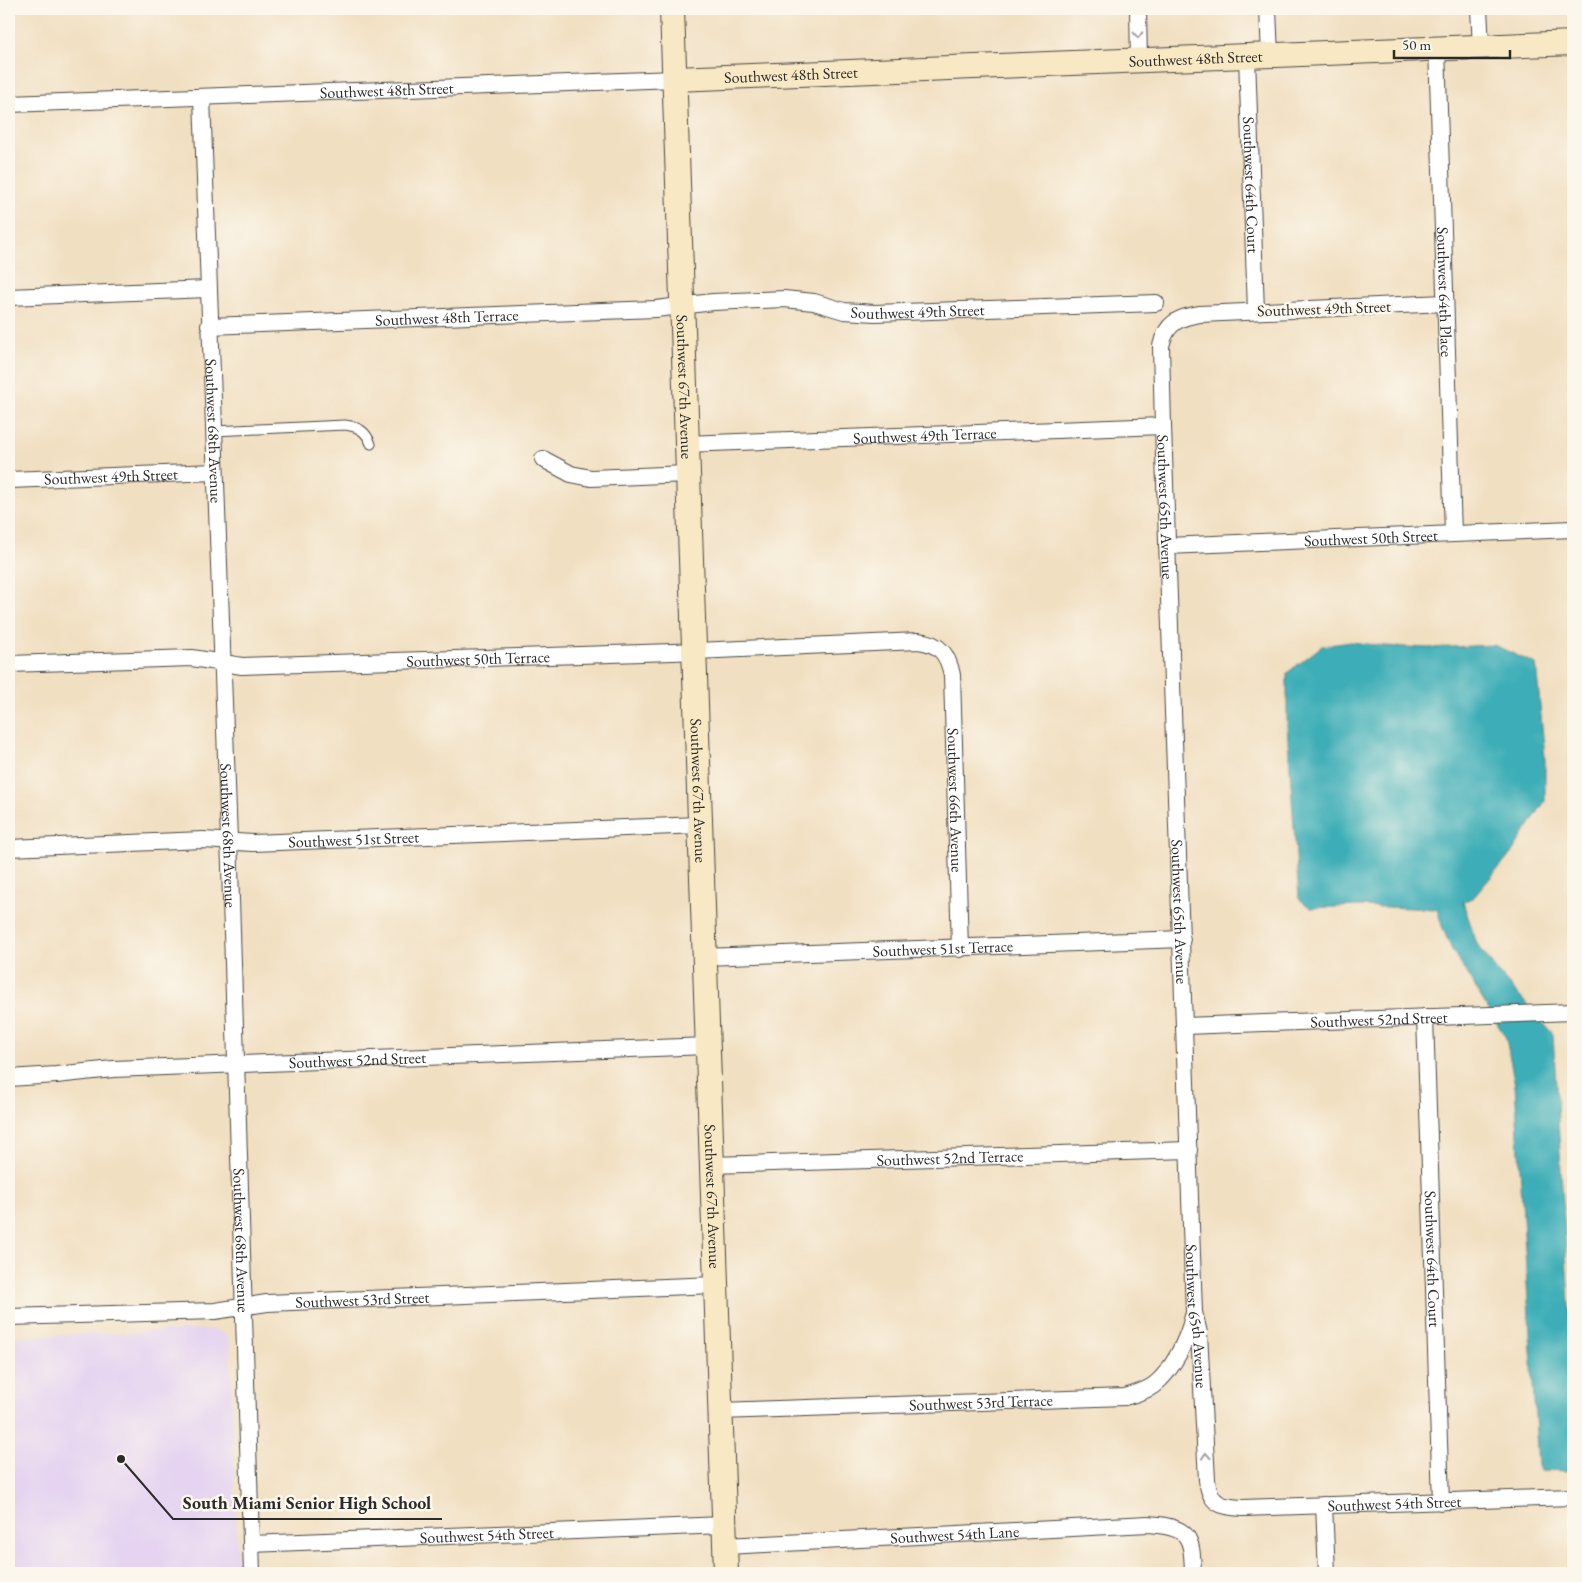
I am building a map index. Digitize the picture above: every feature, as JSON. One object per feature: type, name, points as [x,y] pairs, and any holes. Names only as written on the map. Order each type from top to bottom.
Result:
[{"type":"main road","name":"Southwest 67th Avenue","points":[[672,9],[726,1573]]},
{"type":"main road","name":"Southwest 48th Street","points":[[675,79],[1573,44]]},
{"type":"street","points":[[1138,9],[1139,62]]},
{"type":"street","name":"Southwest 64th Court","points":[[1256,311],[1258,56],[1268,9]]},
{"type":"street","points":[[1479,9],[1481,47]]},
{"type":"street","name":"Southwest 64th Place","points":[[1437,48],[1453,534]]},
{"type":"street","name":"Southwest 48th Street","points":[[9,104],[675,79]]},
{"type":"street","name":"Southwest 68th Avenue","points":[[202,97],[223,663],[252,1573]]},
{"type":"street","points":[[9,297],[208,289]]},
{"type":"street","name":"Southwest 49th Street","points":[[682,306],[713,302],[794,300],[814,302],[844,311],[874,313],[1156,303]]},
{"type":"street","name":"Southwest 49th Street","points":[[1175,322],[1185,317],[1200,314],[1445,304]]},
{"type":"street","name":"Southwest 48th Terrace","points":[[210,326],[656,309],[682,306]]},
{"type":"street","name":"Southwest 65th Avenue","points":[[1175,322],[1164,334],[1161,346],[1167,546],[1194,1312],[1199,1333],[1207,1480],[1210,1494],[1216,1502]]},
{"type":"street","name":"Southwest 49th Terrace","points":[[686,444],[1163,426]]},
{"type":"street","points":[[543,459],[571,474],[591,478],[687,474]]},
{"type":"street","name":"Southwest 49th Street","points":[[9,480],[215,472]]},
{"type":"street","name":"Southwest 50th Street","points":[[1167,546],[1573,529]]},
{"type":"street","name":"Southwest 50th Terrace","points":[[9,664],[192,658],[242,666],[918,641],[934,646],[944,653]]},
{"type":"street","name":"Southwest 66th Avenue","points":[[944,653],[950,663],[953,681],[960,949]]},
{"type":"street","name":"Southwest 51st Street","points":[[9,848],[203,840],[253,843],[699,826]]},
{"type":"street","name":"Southwest 51st Terrace","points":[[704,957],[960,949],[1182,939]]},
{"type":"street","name":"Southwest 52nd Street","points":[[1184,1026],[1573,1012]]},
{"type":"street","name":"Southwest 64th Court","points":[[1424,1017],[1441,1502]]},
{"type":"street","name":"Southwest 52nd Street","points":[[9,1078],[100,1070],[707,1046]]},
{"type":"street","name":"Southwest 52nd Terrace","points":[[711,1165],[1189,1150]]},
{"type":"street","name":"Southwest 53rd Street","points":[[9,1317],[215,1311],[267,1303],[715,1285]]},
{"type":"street","name":"Southwest 53rd Terrace","points":[[720,1411],[1125,1397],[1146,1390],[1161,1378],[1186,1341],[1194,1312]]},
{"type":"street","name":"Southwest 54th Street","points":[[1216,1502],[1225,1506],[1243,1508],[1573,1497]]},
{"type":"street","points":[[1324,1505],[1327,1573]]},
{"type":"street","name":"Southwest 54th Lane","points":[[724,1535],[1136,1524],[1160,1525],[1171,1527],[1184,1534],[1190,1542],[1192,1546],[1193,1573]]},
{"type":"street","name":"Southwest 54th Street","points":[[251,1544],[724,1535]]},
{"type":"lane","points":[[214,431],[345,425],[358,428],[364,432],[371,444]]},
{"type":"shaded area","points":[[214,1329],[226,1335],[230,1344],[238,1573],[9,1573],[9,1337]]},
{"type":"water","points":[[1351,642],[1429,648],[1494,645],[1536,664],[1545,757],[1545,801],[1512,852],[1474,897],[1463,902],[1477,944],[1497,971],[1553,1034],[1573,1373],[1573,1472],[1540,1471],[1538,1466],[1515,1085],[1506,1038],[1451,948],[1437,909],[1358,906],[1311,908],[1299,899],[1287,726],[1287,673],[1322,646]]},
{"type":"place","name":"South Miami Senior High School","points":[[121,1459]]}]
